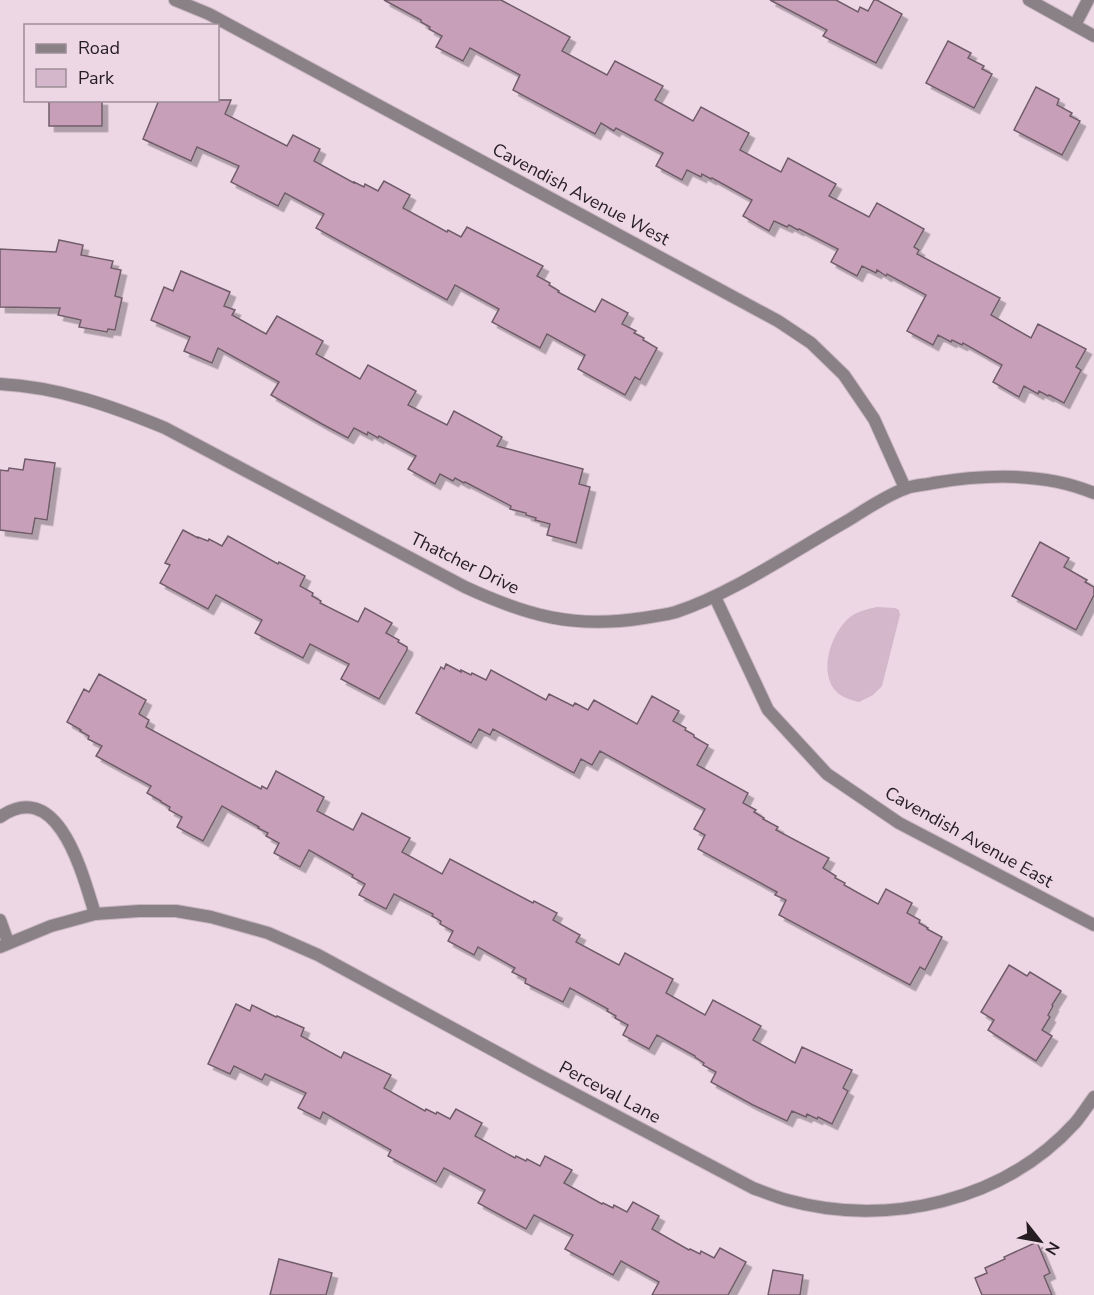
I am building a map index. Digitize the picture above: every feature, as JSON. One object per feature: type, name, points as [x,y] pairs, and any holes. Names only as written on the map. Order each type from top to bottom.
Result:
[{"type":"street","name":"Cavendish Avenue West","points":[[175,0],[209,14],[778,321],[803,337],[844,375],[874,418],[905,488]]},
{"type":"street","points":[[1029,0],[1094,36]]},
{"type":"street","points":[[1075,25],[1088,0]]},
{"type":"street","name":"Thatcher Drive","points":[[0,384],[63,393],[116,407],[165,428],[505,606],[543,616],[580,622],[625,621],[673,613],[715,597],[905,488],[962,478],[1003,477],[1041,479],[1094,493]]},
{"type":"street","name":"Cavendish Avenue East","points":[[715,597],[768,710],[827,774],[899,823],[1094,926]]},
{"type":"street","points":[[0,817],[18,809],[30,808],[43,812],[55,820],[64,832],[80,866],[95,914]]},
{"type":"street","name":"Perceval Lane","points":[[0,920],[4,944],[51,926],[95,914],[176,911],[244,925],[291,942],[753,1188],[786,1200],[825,1208],[902,1210],[939,1203],[970,1193],[1021,1168],[1047,1148],[1075,1123],[1094,1097]]},
{"type":"green space","points":[[877,607],[895,608],[899,610],[900,615],[882,686],[873,695],[859,702],[836,692],[830,680],[828,661],[833,641],[850,617]]},
{"type":"building","points":[[384,0],[501,0],[570,37],[562,51],[607,75],[615,61],[663,86],[655,100],[693,121],[701,107],[749,133],[740,150],[781,172],[788,158],[836,184],[829,196],[869,217],[877,203],[924,229],[914,247],[919,250],[917,254],[1000,298],[991,315],[1031,338],[1038,324],[1086,349],[1076,367],[1081,370],[1064,403],[1039,391],[1038,394],[1024,386],[1019,397],[993,382],[1002,365],[963,343],[962,345],[952,340],[951,342],[938,335],[933,345],[907,331],[926,295],[877,270],[876,273],[862,266],[857,276],[831,262],[838,249],[799,229],[774,221],[769,231],[743,216],[752,200],[702,174],[701,177],[687,170],[682,180],[656,166],[663,153],[616,128],[614,131],[601,123],[595,134],[513,90],[520,75],[470,48],[463,61],[436,47],[442,36],[429,29],[430,27],[421,20]]},
{"type":"building","points":[[770,0],[836,0],[858,12],[860,7],[868,11],[874,0],[877,0],[902,14],[876,63],[823,36],[827,30]]},
{"type":"building","points":[[948,41],[971,53],[968,58],[984,66],[982,69],[992,74],[974,108],[926,83]]},
{"type":"building","points":[[1036,87],[1059,99],[1057,105],[1072,113],[1070,116],[1080,121],[1062,155],[1014,130]]},
{"type":"building","points":[[231,100],[225,114],[287,146],[293,135],[320,149],[314,161],[354,183],[364,187],[365,184],[378,191],[384,181],[410,195],[403,208],[447,232],[448,230],[461,237],[467,227],[543,266],[537,276],[550,283],[549,285],[558,292],[595,312],[602,299],[628,313],[622,324],[636,331],[634,333],[657,348],[640,380],[635,377],[625,395],[578,369],[585,355],[547,334],[540,348],[492,322],[499,309],[455,285],[447,300],[316,228],[324,214],[285,193],[278,206],[231,182],[239,166],[197,147],[191,161],[143,139],[158,102]]},
{"type":"building","points":[[49,102],[102,102],[102,126],[49,126]]},
{"type":"building","points":[[59,240],[83,245],[81,255],[113,261],[111,268],[121,270],[115,296],[122,298],[115,330],[108,329],[107,332],[79,327],[81,320],[58,315],[60,308],[0,307],[0,249],[56,252]]},
{"type":"building","points":[[181,271],[230,292],[224,306],[235,310],[232,315],[266,334],[277,316],[323,341],[316,354],[360,379],[368,365],[416,391],[408,405],[447,425],[454,411],[502,437],[497,446],[583,469],[579,484],[590,487],[576,543],[547,535],[550,524],[535,520],[536,518],[526,513],[510,509],[511,506],[465,482],[455,478],[453,481],[440,474],[435,484],[408,469],[416,456],[379,436],[378,438],[368,432],[367,435],[354,428],[348,438],[322,424],[271,395],[279,382],[218,348],[212,363],[184,351],[190,337],[151,320],[164,287],[173,291]]},
{"type":"building","points":[[25,459],[55,463],[47,520],[35,518],[32,534],[0,530],[0,470],[8,471],[9,468],[23,470]]},
{"type":"building","points":[[183,530],[222,546],[228,536],[278,564],[279,562],[305,576],[300,586],[313,593],[312,596],[321,601],[320,603],[358,622],[365,608],[392,623],[386,633],[399,640],[398,642],[407,647],[407,650],[379,699],[341,679],[349,664],[310,644],[303,658],[255,633],[262,620],[216,595],[208,609],[160,583],[170,565],[165,563]]},
{"type":"building","points":[[1040,542],[1069,558],[1064,567],[1087,580],[1085,582],[1094,587],[1094,595],[1076,630],[1012,596]]},
{"type":"building","points":[[446,664],[461,672],[461,670],[471,675],[472,673],[486,680],[491,670],[546,700],[549,694],[573,706],[575,703],[588,710],[594,700],[637,724],[652,696],[679,711],[673,721],[708,745],[697,765],[748,793],[743,803],[756,810],[754,812],[763,819],[778,827],[776,830],[829,858],[823,868],[845,883],[844,885],[878,904],[886,889],[912,903],[907,913],[920,920],[919,923],[927,929],[942,937],[925,970],[920,967],[910,985],[779,915],[786,900],[775,895],[777,892],[698,849],[705,835],[694,829],[705,809],[600,751],[592,765],[581,759],[574,773],[493,729],[490,735],[479,729],[471,743],[416,713],[441,667],[444,669]]},
{"type":"building","points":[[99,674],[146,700],[139,714],[149,720],[146,727],[261,789],[262,786],[267,789],[276,771],[324,797],[317,811],[353,830],[362,813],[410,838],[402,852],[442,874],[450,859],[533,903],[534,901],[557,913],[553,920],[580,935],[576,942],[619,965],[625,953],[673,979],[666,993],[705,1015],[713,1000],[761,1026],[753,1040],[795,1063],[802,1047],[852,1070],[843,1088],[848,1091],[832,1124],[818,1117],[817,1119],[807,1114],[806,1117],[792,1111],[787,1121],[753,1105],[711,1082],[716,1072],[703,1065],[704,1063],[695,1056],[657,1035],[649,1049],[623,1035],[628,1025],[615,1018],[616,1016],[607,1011],[608,1009],[570,988],[563,1002],[525,983],[526,979],[512,972],[515,968],[478,947],[474,955],[448,941],[453,931],[440,924],[441,921],[432,916],[433,914],[394,894],[386,909],[359,895],[365,884],[309,850],[300,867],[274,853],[279,843],[266,836],[268,833],[222,806],[203,841],[177,827],[182,817],[147,793],[151,786],[96,756],[102,746],[88,739],[89,736],[67,722],[84,689],[89,692]]},
{"type":"building","points":[[1009,965],[1027,976],[1030,972],[1061,991],[1052,1005],[1048,1015],[1050,1017],[1042,1030],[1052,1036],[1036,1061],[988,1030],[994,1020],[981,1012]]},
{"type":"building","points":[[236,1004],[250,1011],[252,1005],[304,1028],[301,1036],[341,1058],[344,1052],[391,1075],[384,1088],[425,1111],[426,1109],[436,1114],[437,1112],[450,1119],[456,1109],[482,1123],[475,1136],[515,1158],[516,1156],[526,1161],[527,1159],[540,1166],[545,1156],[572,1170],[564,1183],[602,1204],[613,1208],[614,1205],[627,1212],[633,1202],[659,1216],[652,1229],[689,1250],[700,1254],[701,1251],[714,1258],[720,1248],[746,1262],[728,1295],[652,1295],[659,1282],[621,1261],[613,1275],[565,1249],[573,1235],[534,1215],[526,1229],[478,1203],[485,1190],[444,1168],[436,1182],[388,1156],[391,1150],[323,1112],[320,1119],[298,1108],[306,1093],[265,1074],[262,1080],[234,1066],[230,1074],[208,1064]]},
{"type":"building","points":[[1037,1242],[1050,1273],[1044,1276],[1052,1295],[982,1295],[975,1278],[987,1273],[985,1268]]},
{"type":"building","points":[[279,1259],[332,1273],[326,1295],[270,1295]]},
{"type":"building","points":[[773,1270],[803,1275],[800,1295],[768,1295]]}]
